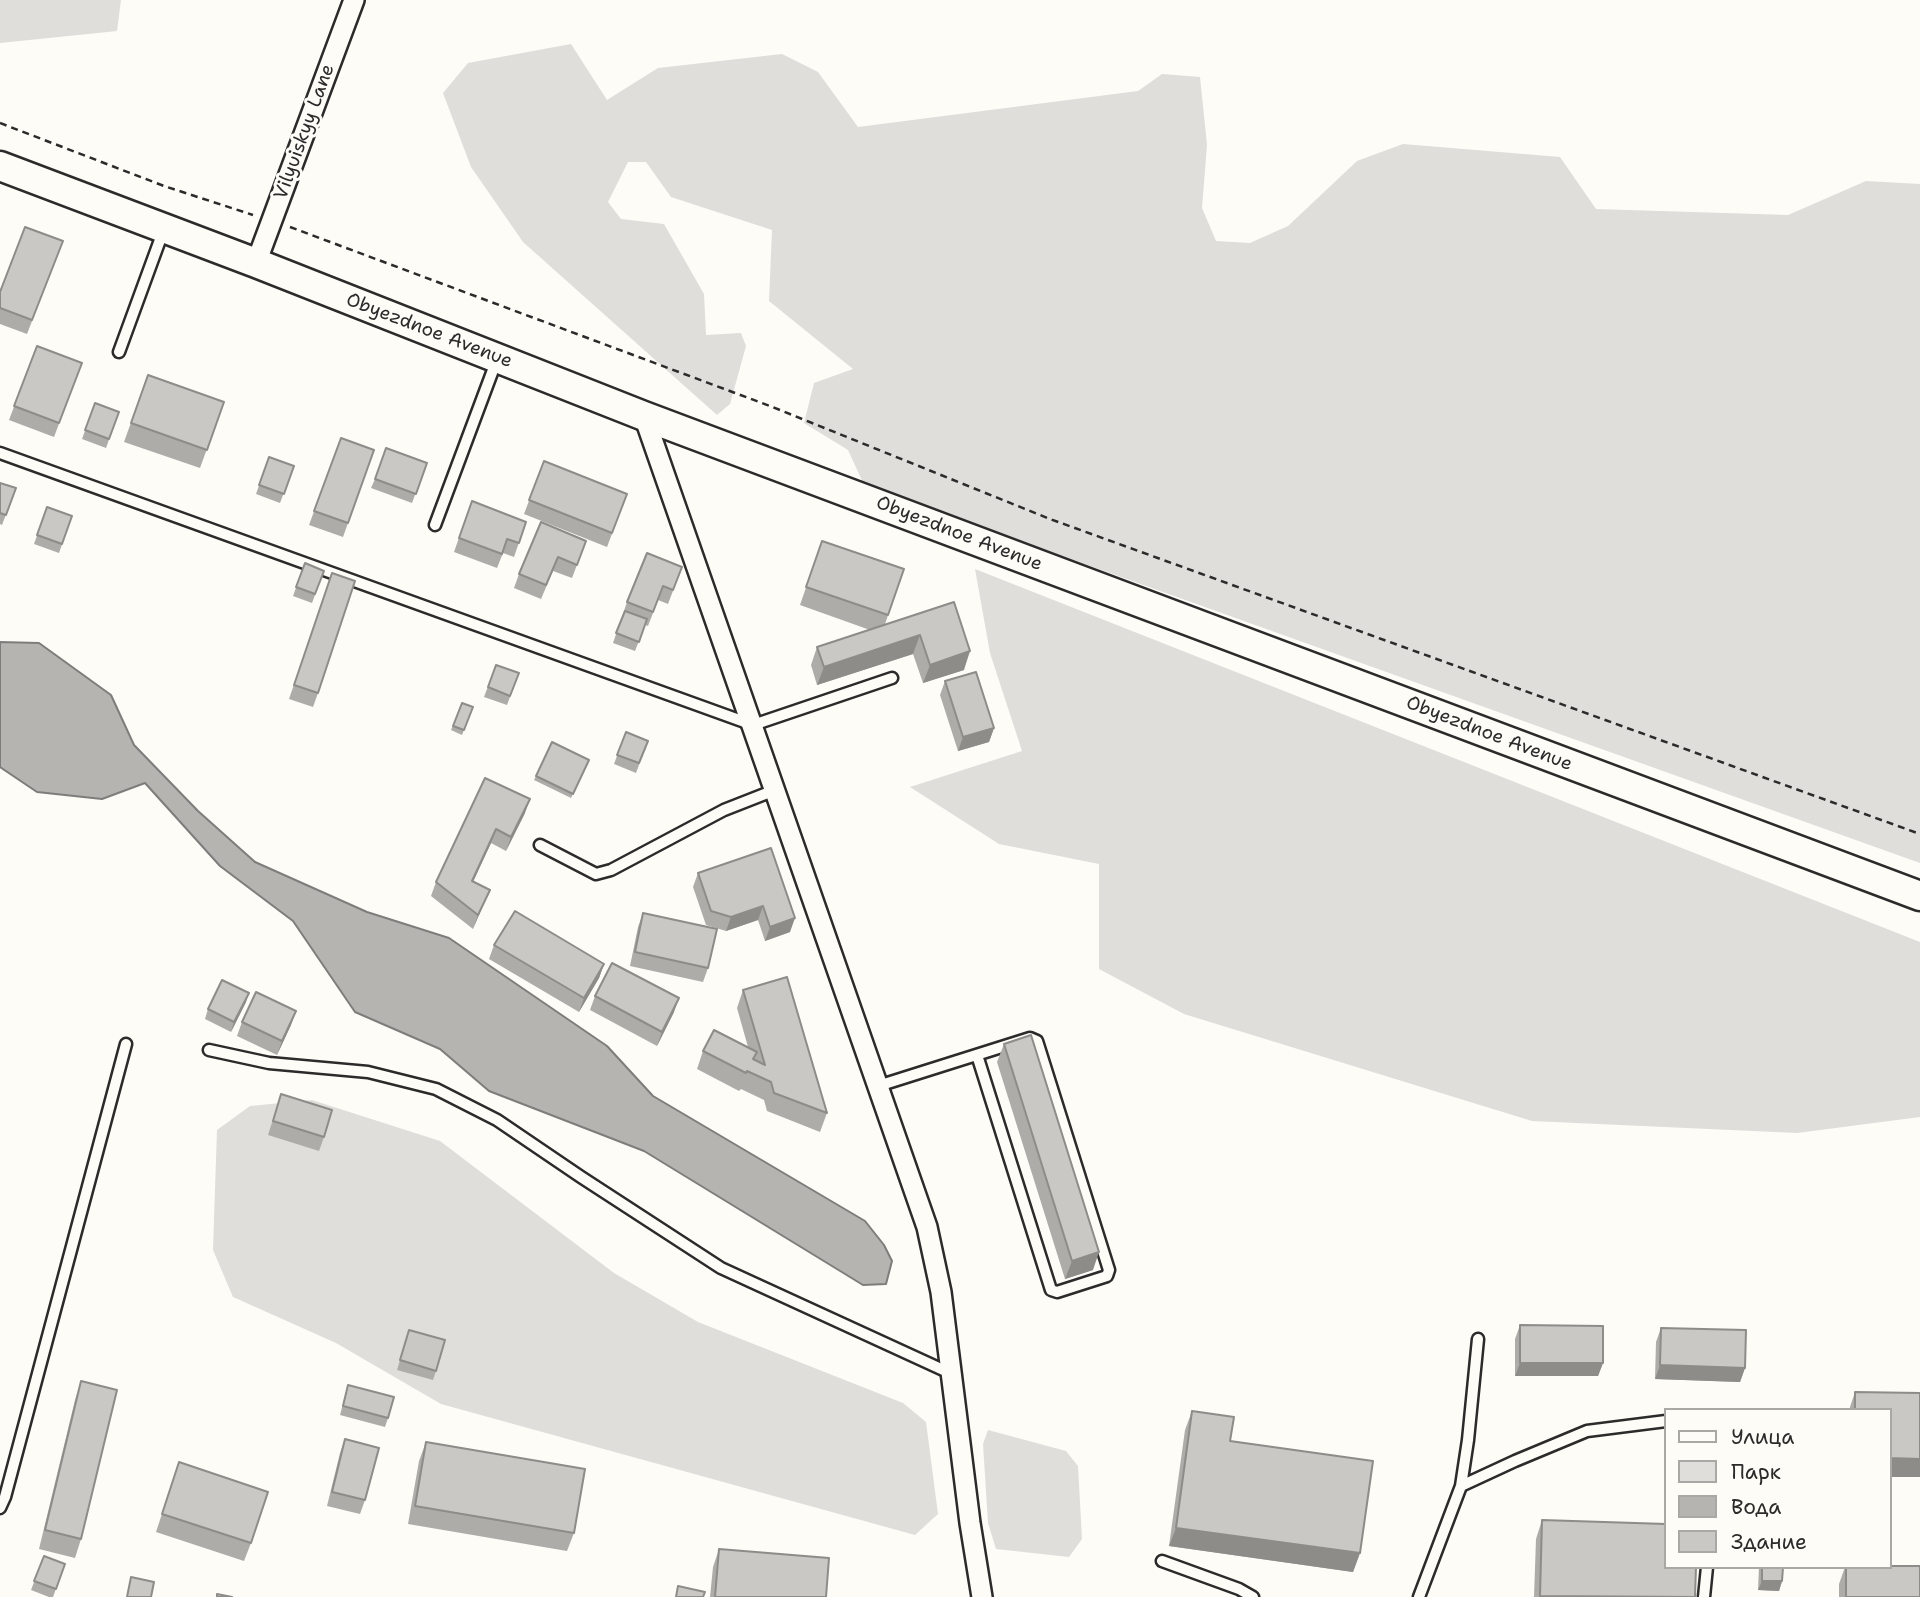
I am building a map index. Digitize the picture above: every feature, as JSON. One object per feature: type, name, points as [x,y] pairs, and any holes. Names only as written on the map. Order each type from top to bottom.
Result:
[{"type":"main road","name":"Obyezdnoe Avenue","points":[[0,166],[256,263],[644,416],[1920,896]]},
{"type":"street","name":"Vilyuiskyy Lane","points":[[256,263],[354,0]]},
{"type":"street","points":[[644,416],[927,1227],[942,1292],[970,1523],[982,1597]]},
{"type":"lane","points":[[119,352],[164,228]]},
{"type":"lane","points":[[435,525],[498,358]]},
{"type":"lane","points":[[0,453],[752,725],[892,678]]},
{"type":"lane","points":[[540,845],[596,874],[611,870],[724,810],[776,789]]},
{"type":"lane","points":[[878,1086],[976,1055],[1030,1038],[1037,1041],[1109,1270],[1107,1276],[1057,1292],[1051,1290],[976,1055]]},
{"type":"lane","points":[[0,1508],[126,1044]]},
{"type":"lane","points":[[209,1050],[269,1063],[368,1072],[436,1089],[497,1120],[721,1268],[953,1374]]},
{"type":"lane","points":[[1419,1597],[1461,1486],[1478,1339]]},
{"type":"lane","points":[[1461,1486],[1587,1431],[1664,1421]]},
{"type":"lane","points":[[1162,1561],[1239,1589],[1253,1597]]},
{"type":"lane","points":[[1704,1597],[1707,1569]]},
{"type":"path","points":[[0,123],[164,186],[272,221],[757,401],[1050,519],[1920,834]]},
{"type":"green space","points":[[0,0],[121,0],[117,31],[0,43]]},
{"type":"green space","points":[[571,44],[607,100],[658,68],[782,54],[818,72],[858,127],[1138,91],[1162,74],[1200,77],[1207,145],[1202,208],[1216,241],[1250,243],[1288,226],[1357,161],[1403,144],[1560,157],[1596,209],[1788,215],[1866,181],[1920,184],[1920,863],[864,485],[848,450],[804,423],[814,383],[853,369],[769,301],[772,230],[671,197],[646,162],[628,162],[608,202],[621,219],[664,224],[704,294],[706,335],[741,333],[746,346],[730,404],[717,415],[523,242],[471,167],[443,93],[468,63]]},
{"type":"green space","points":[[975,569],[1920,942],[1920,1117],[1797,1133],[1532,1121],[1184,1014],[1099,969],[1099,864],[999,844],[910,787],[1022,751],[990,653]]},
{"type":"green space","points":[[312,1100],[440,1141],[614,1273],[698,1322],[903,1403],[926,1422],[938,1514],[915,1535],[441,1404],[336,1343],[233,1297],[213,1250],[217,1130],[250,1106]]},
{"type":"green space","points":[[988,1430],[1066,1451],[1078,1466],[1082,1539],[1069,1557],[996,1549],[988,1523],[983,1444]]},
{"type":"water","points":[[0,642],[39,643],[111,695],[134,745],[198,811],[255,862],[367,912],[449,938],[607,1046],[653,1096],[865,1221],[884,1245],[892,1261],[886,1284],[863,1285],[644,1151],[489,1091],[440,1049],[355,1012],[293,921],[220,866],[145,783],[102,799],[37,792],[0,767]]},
{"type":"building","points":[[25,227],[63,241],[32,320],[0,308],[0,292]]},
{"type":"building","points":[[37,346],[82,363],[59,423],[14,406]]},
{"type":"building","points":[[148,375],[224,402],[207,450],[131,423]]},
{"type":"building","points":[[95,403],[119,412],[109,439],[85,430]]},
{"type":"building","points":[[341,438],[374,450],[348,523],[314,511]]},
{"type":"building","points":[[386,448],[427,463],[416,494],[375,479]]},
{"type":"building","points":[[269,457],[294,466],[284,494],[259,485]]},
{"type":"building","points":[[544,461],[627,494],[612,533],[529,500]]},
{"type":"building","points":[[0,483],[16,488],[6,515],[0,513]]},
{"type":"building","points":[[472,501],[526,522],[519,543],[507,539],[502,554],[459,538]]},
{"type":"building","points":[[47,507],[72,516],[62,544],[37,535]]},
{"type":"building","points":[[541,522],[586,541],[577,565],[558,557],[546,585],[519,574]]},
{"type":"building","points":[[822,541],[904,569],[888,615],[806,587]]},
{"type":"building","points":[[647,553],[682,567],[673,590],[663,586],[653,612],[627,602]]},
{"type":"building","points":[[305,563],[324,571],[315,594],[296,587]]},
{"type":"building","points":[[332,573],[355,581],[318,693],[294,685]]},
{"type":"building","points":[[954,602],[970,651],[930,665],[920,635],[824,667],[817,647]]},
{"type":"building","points":[[625,611],[647,619],[639,642],[616,633]]},
{"type":"building","points":[[496,665],[519,673],[510,696],[488,687]]},
{"type":"building","points":[[976,672],[994,728],[963,737],[945,681]]},
{"type":"building","points":[[462,703],[473,707],[464,730],[453,726]]},
{"type":"building","points":[[626,732],[648,741],[639,763],[617,755]]},
{"type":"building","points":[[552,742],[589,760],[573,794],[536,776]]},
{"type":"building","points":[[485,778],[530,799],[511,837],[496,829],[472,881],[490,890],[478,915],[436,882]]},
{"type":"building","points":[[771,848],[795,918],[770,927],[763,906],[731,917],[711,911],[698,873]]},
{"type":"building","points":[[515,911],[604,964],[584,998],[494,945]]},
{"type":"building","points":[[643,913],[717,929],[708,968],[635,952]]},
{"type":"building","points":[[612,963],[679,998],[662,1032],[595,996]]},
{"type":"building","points":[[787,977],[827,1113],[774,1093],[771,1082],[747,1071],[746,1073],[703,1051],[714,1030],[757,1052],[753,1059],[765,1065],[743,990]]},
{"type":"building","points":[[222,980],[249,993],[234,1022],[208,1009]]},
{"type":"building","points":[[256,992],[296,1011],[282,1041],[242,1022]]},
{"type":"building","points":[[1031,1035],[1099,1252],[1072,1261],[1004,1044]]},
{"type":"building","points":[[281,1094],[332,1110],[324,1137],[273,1121]]},
{"type":"building","points":[[1520,1325],[1603,1326],[1603,1363],[1520,1363]]},
{"type":"building","points":[[1661,1328],[1746,1330],[1745,1368],[1660,1365]]},
{"type":"building","points":[[409,1330],[445,1340],[436,1371],[400,1360]]},
{"type":"building","points":[[81,1381],[117,1390],[81,1539],[45,1530]]},
{"type":"building","points":[[348,1385],[394,1397],[388,1418],[343,1406]]},
{"type":"building","points":[[1855,1392],[1920,1393],[1920,1459],[1892,1458],[1892,1408],[1855,1408]]},
{"type":"building","points":[[1192,1411],[1234,1417],[1230,1441],[1373,1461],[1360,1553],[1176,1528]]},
{"type":"building","points":[[345,1439],[379,1448],[365,1500],[332,1492]]},
{"type":"building","points":[[426,1442],[585,1469],[574,1533],[415,1506]]},
{"type":"building","points":[[179,1462],[268,1492],[251,1543],[162,1514]]},
{"type":"building","points":[[1542,1520],[1664,1524],[1664,1569],[1696,1569],[1695,1597],[1540,1596]]},
{"type":"building","points":[[719,1549],[829,1558],[826,1597],[715,1597]]},
{"type":"building","points":[[44,1556],[65,1564],[56,1589],[34,1581]]},
{"type":"building","points":[[1920,1566],[1920,1597],[1846,1597],[1846,1569]]},
{"type":"building","points":[[1762,1569],[1783,1569],[1782,1581],[1762,1581]]},
{"type":"building","points":[[131,1577],[154,1582],[151,1597],[127,1597]]},
{"type":"building","points":[[678,1586],[705,1592],[703,1597],[676,1597]]}]
